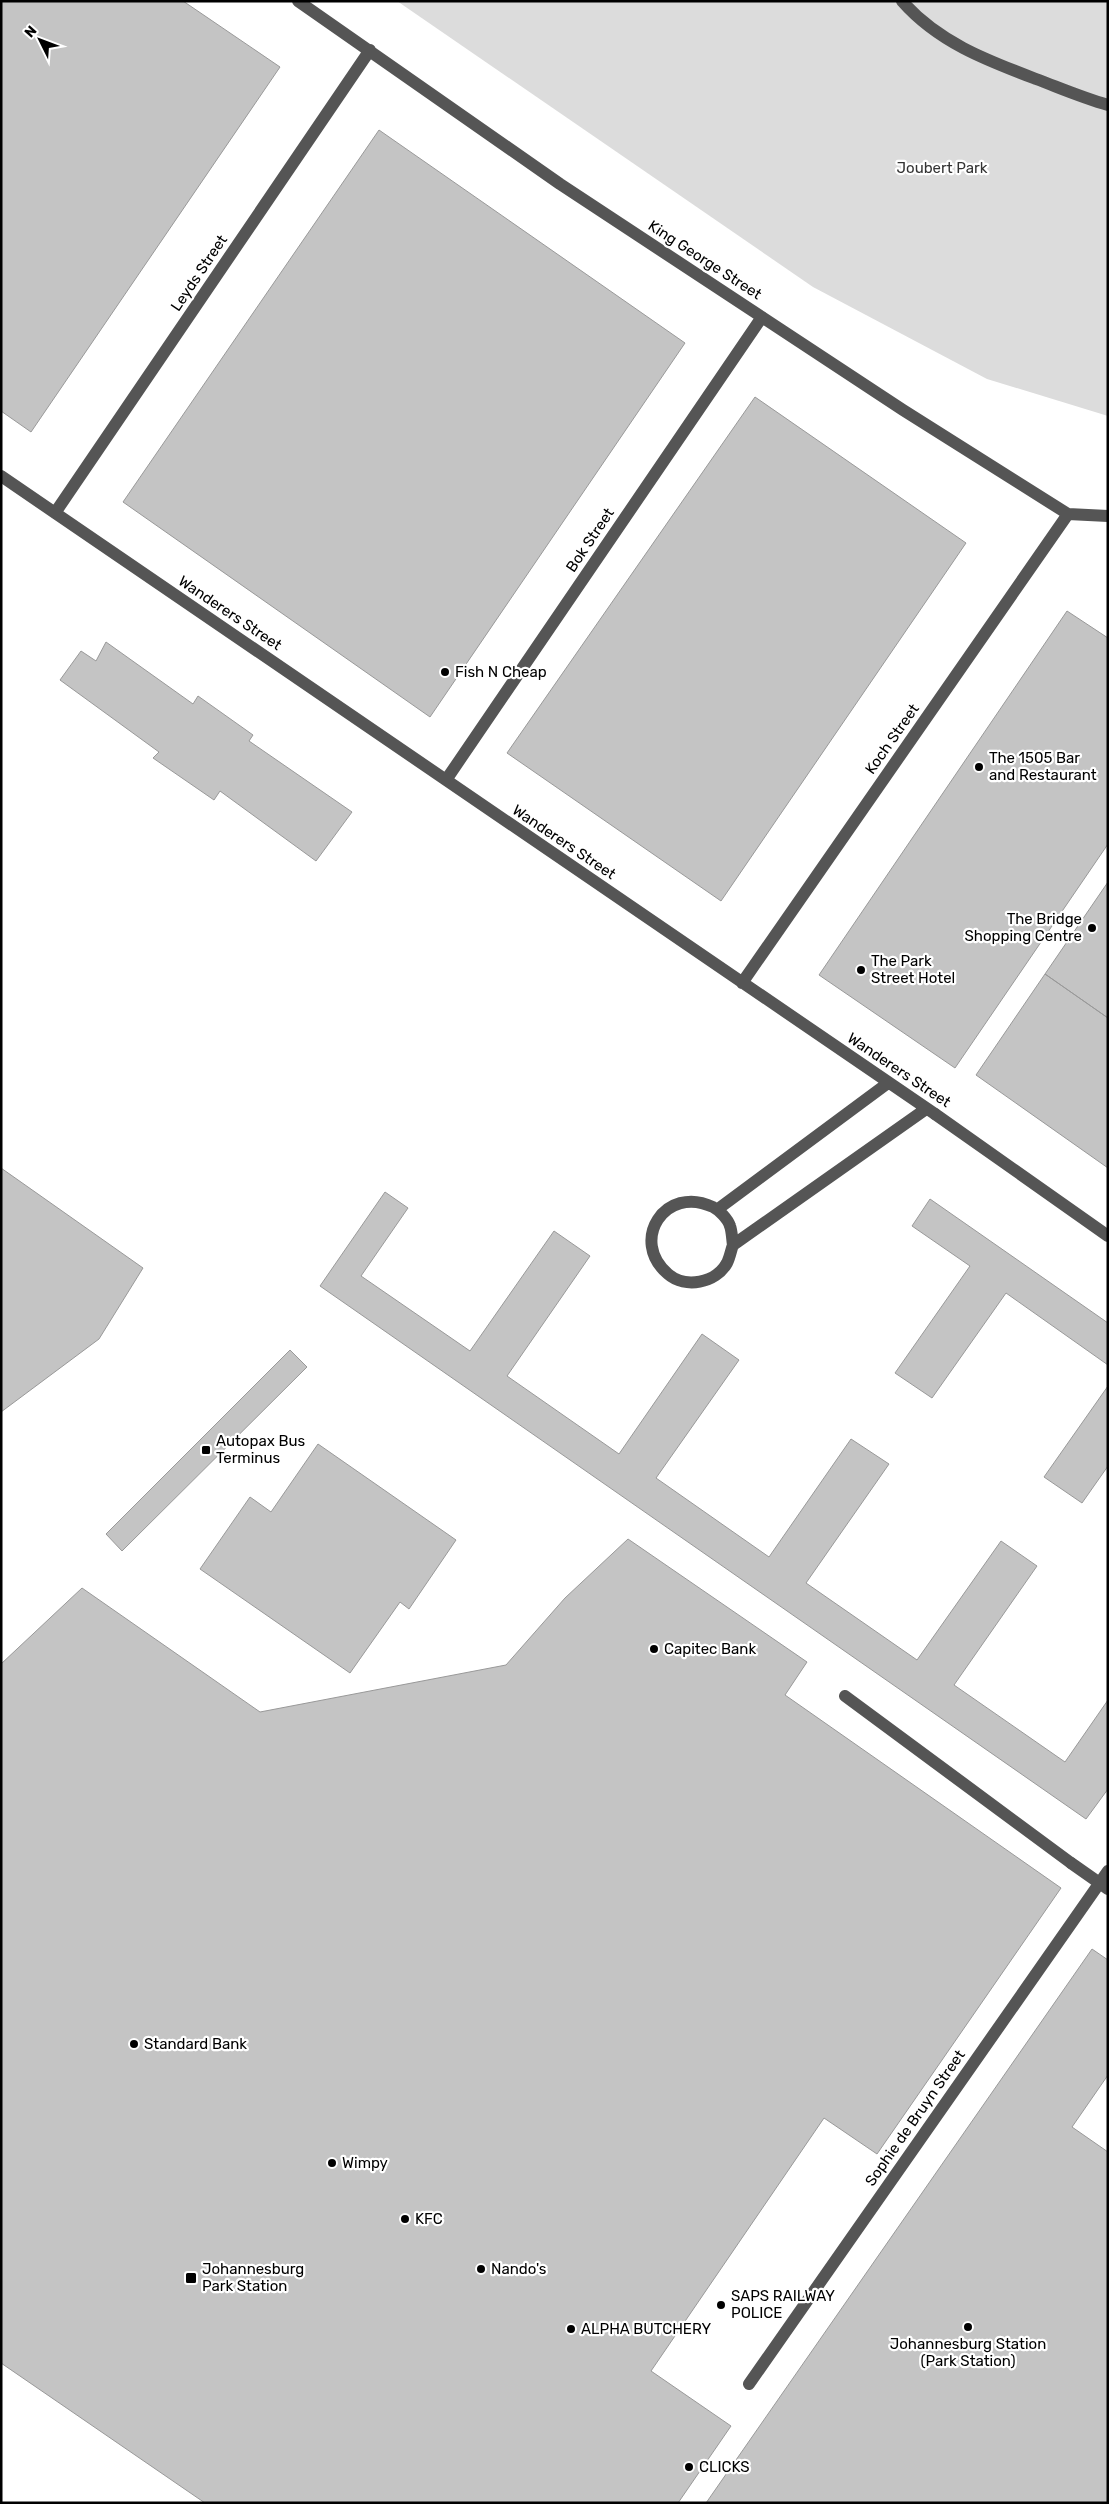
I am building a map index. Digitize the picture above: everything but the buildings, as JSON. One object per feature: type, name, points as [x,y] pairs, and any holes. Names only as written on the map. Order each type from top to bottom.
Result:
[{"type":"street","name":"King George Street","points":[[298,1],[560,184],[1068,514],[1108,516]]},
{"type":"street","points":[[902,1],[915,16],[946,40],[989,61],[1108,105]]},
{"type":"street","name":"Leyds Street","points":[[55,513],[370,50]]},
{"type":"street","name":"Bok Street","points":[[446,780],[762,317]]},
{"type":"street","name":"Wanderers Street","points":[[1,476],[888,1083],[1108,1236]]},
{"type":"street","name":"Koch Street","points":[[742,983],[1068,514]]},
{"type":"street","points":[[718,1209],[888,1083]]},
{"type":"street","points":[[733,1245],[930,1112]]},
{"type":"street","points":[[681,1201],[700,1201],[718,1209],[730,1225],[733,1245],[727,1264],[720,1271],[713,1277],[693,1283],[674,1279],[659,1266],[651,1248],[653,1228],[663,1211],[681,1201]]},
{"type":"street","points":[[845,1696],[1103,1886]]},
{"type":"street","name":"Sophie de Bruyn Street","points":[[749,2384],[1103,1886],[1108,1871]]},
{"type":"green space","name":"Joubert Park","points":[[397,1],[1108,1],[1108,416],[987,379],[813,287]]},
{"type":"place","name":"Fish N Cheap","points":[[445,672]]},
{"type":"place","name":"The 1505 Bar and Restaurant","points":[[979,767]]},
{"type":"place","name":"The Bridge Shopping Centre","points":[[1092,928]]},
{"type":"place","name":"The Park Street Hotel","points":[[861,970]]},
{"type":"place","name":"Autopax Bus Terminus","points":[[206,1450]]},
{"type":"place","name":"Capitec Bank","points":[[654,1649]]},
{"type":"place","name":"Standard Bank","points":[[134,2044]]},
{"type":"place","name":"Wimpy","points":[[332,2163]]},
{"type":"place","name":"KFC","points":[[405,2219]]},
{"type":"place","name":"Nando's","points":[[481,2269]]},
{"type":"place","name":"Johannesburg Park Station","points":[[191,2278]]},
{"type":"place","name":"SAPS RAILWAY POLICE","points":[[721,2305]]},
{"type":"place","name":"Johannesburg Station (Park Station)","points":[[968,2327]]},
{"type":"place","name":"ALPHA BUTCHERY","points":[[571,2329]]},
{"type":"place","name":"CLICKS","points":[[689,2467]]}]
